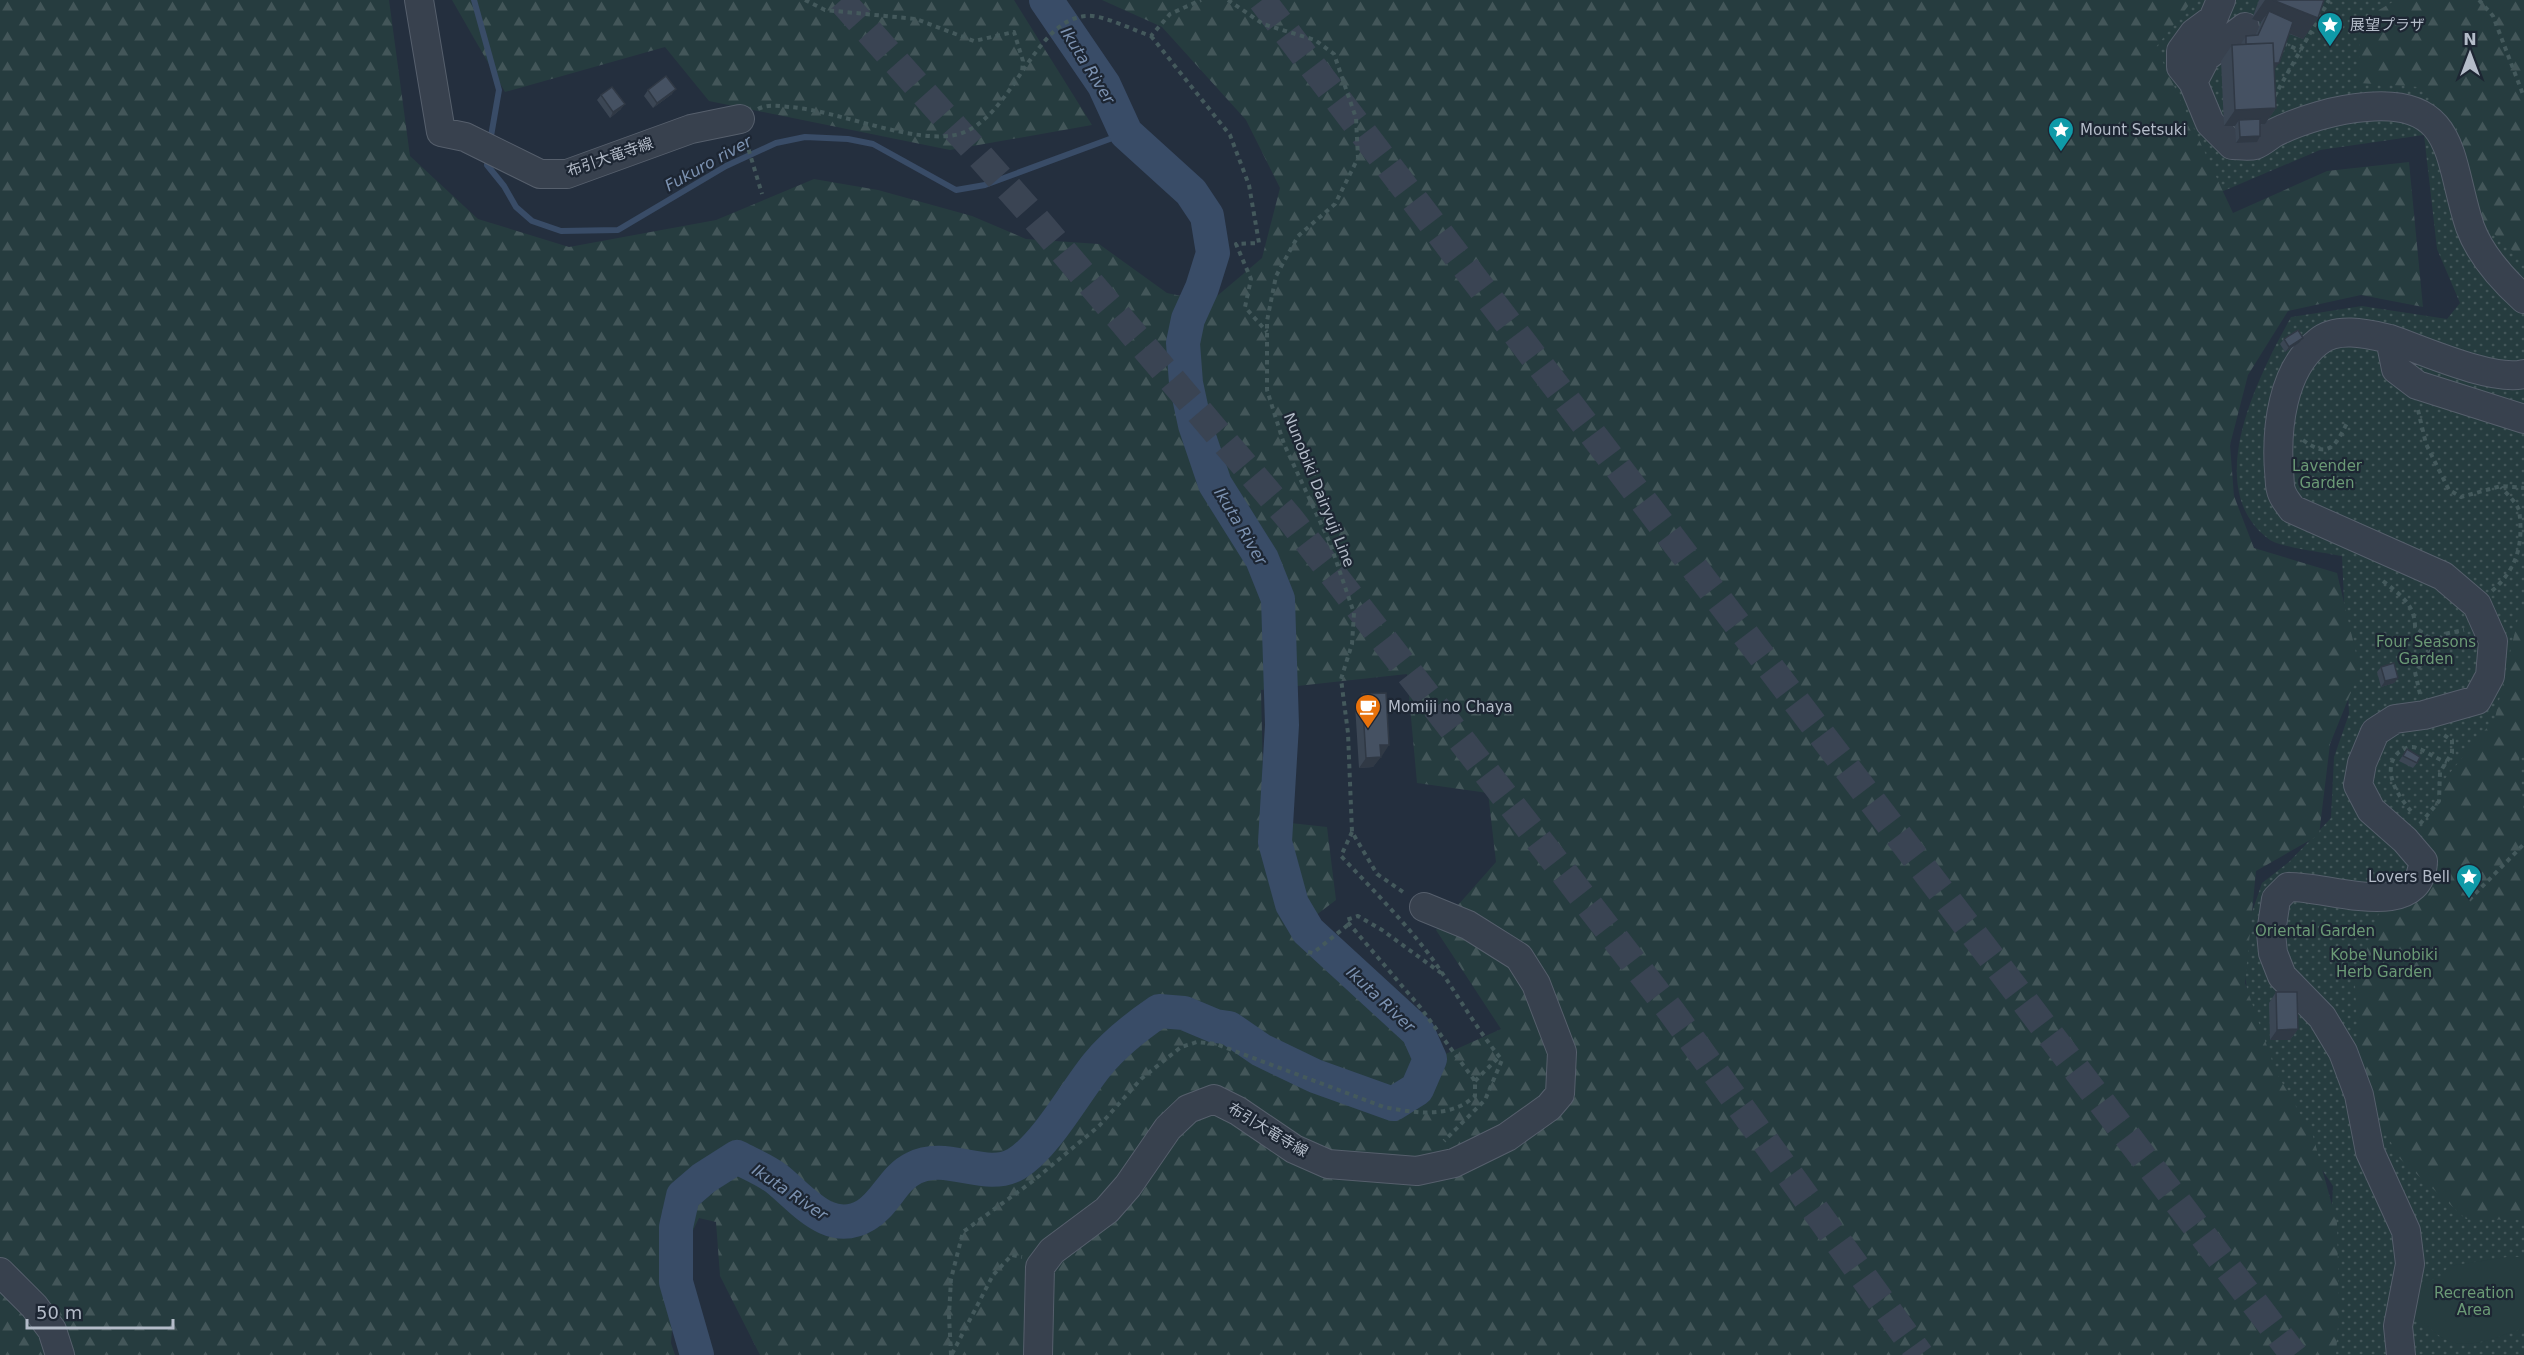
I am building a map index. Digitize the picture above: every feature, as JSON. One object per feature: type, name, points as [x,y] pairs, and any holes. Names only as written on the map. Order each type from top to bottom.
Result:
[{"type":"street","name":"布引大竜寺線","points":[[419,0],[441,132],[465,137],[515,164],[540,174],[567,174],[691,129],[742,128]]},
{"type":"street","points":[[2221,0],[2212,19],[2194,33],[2181,51],[2181,67],[2193,82],[2210,123],[2232,145],[2255,145],[2275,133],[2323,116],[2366,106],[2404,108],[2430,118],[2444,135],[2471,229],[2490,262],[2524,299]]},
{"type":"street","points":[[2193,82],[2206,57],[2245,27]]},
{"type":"street","points":[[2401,1355],[2398,1326],[2410,1264],[2406,1231],[2370,1152],[2359,1095],[2343,1052],[2322,1017],[2282,976],[2273,953],[2271,933],[2276,899],[2288,887],[2306,886],[2351,897],[2391,896],[2410,891],[2422,876],[2423,861],[2413,832],[2371,810],[2358,785],[2362,763],[2375,732],[2395,719],[2424,715],[2476,700],[2490,676],[2493,641],[2478,608],[2443,576],[2292,509],[2281,492],[2278,451],[2280,423],[2285,398],[2298,367],[2319,341],[2345,332],[2390,339],[2490,373],[2513,377],[2524,374]]},
{"type":"street","points":[[2390,339],[2397,369],[2417,386],[2524,419]]},
{"type":"street","name":"布引大竜寺線","points":[[1038,1355],[1041,1266],[1052,1251],[1107,1210],[1128,1186],[1168,1128],[1188,1109],[1214,1099],[1238,1111],[1294,1149],[1328,1164],[1418,1171],[1454,1163],[1507,1137],[1549,1107],[1560,1094],[1562,1052],[1536,984],[1519,957],[1468,925],[1424,907]]},
{"type":"street","points":[[0,1272],[34,1306],[52,1330],[60,1355]]},
{"type":"path","points":[[806,0],[825,10],[916,19],[974,41],[1014,32],[1023,60],[1022,74]]},
{"type":"path","points":[[1151,36],[1170,14],[1201,0]]},
{"type":"path","name":"Nunobiki Dairyuji Line","points":[[1228,0],[1263,24],[1315,40],[1334,54],[1356,118],[1358,158],[1335,204],[1298,236],[1276,276],[1267,332],[1267,390],[1284,444],[1330,543],[1353,613],[1352,644],[1341,679],[1348,733],[1352,832]]},
{"type":"path","points":[[2280,90],[2328,0]]},
{"type":"path","points":[[2479,0],[2493,16],[2524,97]]},
{"type":"path","points":[[762,194],[742,128],[765,105],[798,108],[925,136],[947,137],[976,126],[999,104],[1057,28],[1082,17],[1092,16],[1151,36],[1230,135],[1249,185],[1259,243],[1236,244],[1251,279],[1245,307],[1267,332]]},
{"type":"path","points":[[2282,43],[2301,51]]},
{"type":"path","points":[[2417,386],[2418,420],[2426,444],[2449,490],[2461,497],[2501,486],[2524,488]]},
{"type":"path","points":[[2280,423],[2315,449],[2330,449],[2337,444],[2347,423]]},
{"type":"path","points":[[2447,762],[2412,747],[2402,749],[2394,757],[2390,766],[2392,780],[2413,832],[2439,801],[2440,772],[2447,762],[2452,753],[2452,740],[2430,728],[2424,715],[2420,684],[2415,672],[2444,633],[2463,631],[2478,608],[2510,575],[2523,544],[2519,508],[2501,486]]},
{"type":"path","points":[[2383,581],[2408,601],[2415,616],[2415,627],[2436,643]]},
{"type":"path","points":[[1352,832],[1377,874],[1424,907]]},
{"type":"path","points":[[1352,832],[1341,856],[1397,915],[1429,955],[1475,1027],[1502,1060],[1485,1100],[1418,1171]]},
{"type":"path","points":[[2469,900],[2524,844]]},
{"type":"path","points":[[1310,952],[1350,924]]},
{"type":"path","points":[[1475,1081],[1499,1057]]},
{"type":"path","points":[[951,1355],[993,1275],[1012,1254],[1023,1257],[1023,1268]]},
{"type":"green space","points":[[0,0],[389,0],[410,156],[478,219],[569,247],[716,220],[814,179],[878,190],[972,216],[1026,239],[1099,244],[1167,293],[1210,302],[1262,258],[1280,188],[1246,120],[1162,27],[1102,0],[2193,0],[2156,47],[2233,213],[2327,171],[2409,162],[2423,307],[2361,295],[2288,311],[2248,375],[2230,445],[2234,496],[2254,548],[2337,573],[2360,670],[2330,744],[2319,835],[2256,871],[2245,983],[2276,1072],[2313,1136],[2337,1223],[2339,1310],[2336,1355],[760,1355],[720,1276],[716,1222],[699,1218],[677,1264],[671,1343],[675,1355],[0,1355]],"holes":[[[1407,674],[1417,783],[1488,793],[1496,862],[1436,930],[1501,1029],[1432,1060],[1362,993],[1303,925],[1336,900],[1327,827],[1264,820],[1261,690]]]},
{"type":"green space","points":[[452,0],[1014,0],[1092,125],[950,150],[709,101],[665,47],[505,92]]},
{"type":"green space","name":"Kobe Nunobiki Herb Garden","points":[[2119,0],[2510,0],[2524,44],[2524,1355],[2277,1355],[2329,1260],[2333,1186],[2258,1074],[2241,944],[2262,883],[2289,862],[2331,818],[2334,757],[2349,714],[2342,556],[2275,543],[2249,518],[2239,492],[2237,462],[2242,431],[2264,369],[2291,317],[2362,306],[2447,319],[2460,303],[2437,249],[2424,135],[2320,150],[2214,195]]},
{"type":"green space","points":[[2396,0],[2524,0],[2524,261],[2473,215],[2457,129],[2419,87],[2359,83],[2360,21]]},
{"type":"green space","points":[[2524,607],[2524,752],[2519,756],[2524,814],[2524,1220],[2466,1219],[2398,1157],[2360,1078],[2355,985],[2380,910],[2419,846],[2444,780],[2495,718],[2519,614]]},
{"type":"green space","name":"Recreation Area","points":[[2507,1257],[2524,1257],[2524,1328],[2484,1341],[2462,1344],[2443,1338],[2413,1317],[2419,1284],[2439,1278],[2449,1266]]},
{"type":"building","points":[[2273,0],[2324,0],[2318,18]]},
{"type":"building","points":[[2269,11],[2293,22],[2279,63],[2274,63],[2273,43],[2246,44],[2246,36],[2258,35]]},
{"type":"building","points":[[2273,43],[2276,108],[2235,110],[2232,45]]},
{"type":"building","points":[[666,76],[676,89],[657,103],[648,90]]},
{"type":"building","points":[[612,87],[625,104],[613,112],[601,95]]},
{"type":"building","points":[[2260,119],[2260,136],[2240,137],[2239,120]]},
{"type":"building","points":[[2298,330],[2303,338],[2289,347],[2284,339]]},
{"type":"building","points":[[2394,663],[2398,678],[2385,681],[2381,667]]},
{"type":"building","points":[[1386,693],[1389,745],[1380,745],[1381,757],[1366,758],[1362,694]]},
{"type":"building","points":[[2407,749],[2420,757],[2417,763],[2403,756]]},
{"type":"building","points":[[2276,992],[2297,992],[2298,1029],[2277,1030]]},
{"type":"waterway","name":"Fukuro river","points":[[474,0],[499,90],[490,142]]},
{"type":"waterway","name":"Ikuta River","points":[[697,1355],[676,1282],[676,1227],[683,1196],[704,1178],[737,1157],[777,1179],[818,1213],[841,1222],[853,1221],[873,1210],[900,1178],[914,1168],[940,1163],[979,1169],[1004,1169],[1016,1164],[1038,1145],[1104,1057],[1126,1036],[1159,1011],[1184,1013],[1215,1026],[1229,1028],[1261,1050],[1315,1076],[1393,1104],[1417,1089],[1430,1059],[1418,1032],[1308,931],[1292,904],[1275,842],[1282,725],[1278,599],[1262,559],[1215,484],[1195,425],[1186,383],[1183,343],[1188,319],[1202,288],[1213,253],[1207,216],[1191,192],[1126,133],[1104,85],[1046,0]]},
{"type":"waterway","name":"Fukuro river","points":[[488,158],[487,165],[504,186],[516,207],[532,221],[561,231],[618,230],[726,166],[776,143],[805,137],[848,139],[873,144],[956,190],[985,185],[1126,133]]},
{"type":"tunnel","points":[[841,0],[1029,211],[1291,520],[1671,1011],[1920,1355]]},
{"type":"tunnel","points":[[1262,0],[2294,1355]]},
{"type":"place","name":"展望プラザ","points":[[2330,48]]},
{"type":"place","name":"Mount Setsuki","points":[[2061,153]]},
{"type":"place","name":"Momiji no Chaya","points":[[1368,730]]},
{"type":"place","name":"Lovers Bell","points":[[2469,900]]},
{"type":"park label","name":"Lavender Garden","points":[[2327,474]]},
{"type":"park label","name":"Four Seasons Garden","points":[[2426,650]]},
{"type":"park label","name":"Oriental Garden","points":[[2315,931]]}]
